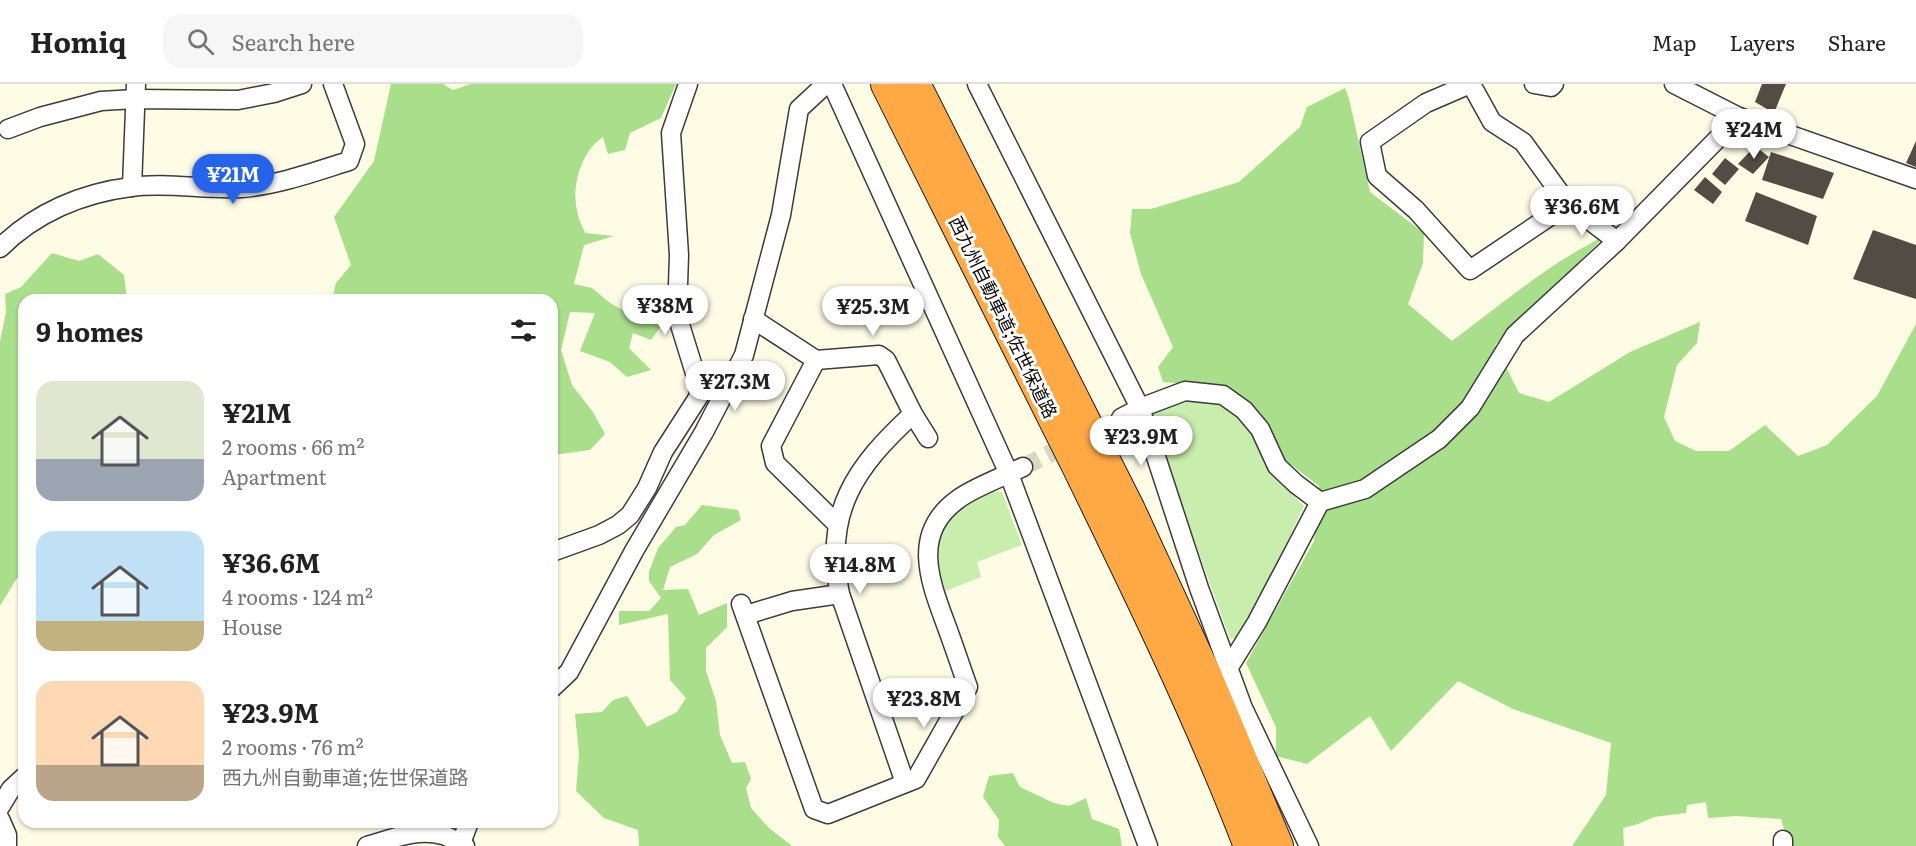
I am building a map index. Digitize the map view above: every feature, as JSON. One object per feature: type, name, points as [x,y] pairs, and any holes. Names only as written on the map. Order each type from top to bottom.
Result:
[{"type":"highway","name":"西九州自動車道;佐世保道路","points":[[887,84],[1008,324],[1162,639],[1250,846]]},
{"type":"highway","name":"西九州自動車道;佐世保道路","points":[[914,84],[1134,521],[1210,687],[1277,846]]},
{"type":"street","points":[[3,126],[136,91],[238,100],[274,93],[302,84]]},
{"type":"street","points":[[0,248],[33,220],[65,204],[91,195],[132,187],[243,188],[295,178],[349,161],[355,144],[333,84]]},
{"type":"street","points":[[558,550],[599,535],[618,525],[630,515],[647,488],[663,452],[699,396],[698,383],[677,315],[679,255],[670,133],[688,84]]},
{"type":"street","points":[[558,682],[569,672],[634,551],[704,432],[744,355],[781,215],[799,109],[826,84]]},
{"type":"street","points":[[832,84],[1016,471],[1148,846]]},
{"type":"street","points":[[977,84],[1140,408],[1199,588],[1244,708],[1309,846]]},
{"type":"street","points":[[1569,204],[1470,270],[1416,210],[1377,176],[1370,142],[1426,103],[1470,84],[1492,122],[1523,142],[1569,204],[1617,242]]},
{"type":"street","points":[[1534,84],[1551,87],[1554,84]]},
{"type":"street","points":[[1674,84],[1739,117],[1916,179]]},
{"type":"street","points":[[132,187],[136,91]]},
{"type":"street","points":[[1229,667],[1257,622],[1320,502],[1365,489],[1438,439],[1470,408],[1515,334],[1617,242],[1739,117]]},
{"type":"street","points":[[753,319],[816,360],[879,356],[886,360],[913,414],[928,438]]},
{"type":"street","points":[[816,360],[771,446],[775,463],[837,524]]},
{"type":"street","points":[[1120,418],[1140,408],[1185,392],[1223,395],[1244,410],[1260,429],[1276,466],[1320,502]]},
{"type":"street","points":[[905,783],[840,594],[836,571],[837,524],[848,493],[862,467],[884,440],[913,414]]},
{"type":"street","points":[[840,594],[743,610],[814,808],[828,814],[916,779],[968,687],[930,581],[927,562],[930,538],[940,515],[957,499],[1016,471]]},
{"type":"street","points":[[0,807],[4,804],[11,789],[18,783]]},
{"type":"street","points":[[0,819],[7,835],[7,846]]},
{"type":"street","points":[[367,846],[408,834],[425,832],[444,836],[462,845],[467,828]]},
{"type":"green space","points":[[391,84],[443,84],[453,90],[471,84],[676,84],[661,118],[630,133],[625,150],[608,154],[603,137],[584,159],[577,180],[578,216],[585,233],[614,236],[584,245],[574,284],[592,288],[610,303],[630,314],[650,314],[661,326],[651,340],[633,333],[629,348],[651,370],[627,377],[610,362],[580,351],[595,313],[570,312],[561,350],[572,385],[593,412],[605,434],[590,450],[558,454],[558,294],[333,294],[336,283],[351,265],[334,217],[374,161]]},
{"type":"green space","points":[[1345,88],[1370,192],[1424,233],[1423,263],[1408,304],[1452,341],[1546,271],[1605,236],[1495,345],[1519,393],[1549,402],[1630,352],[1700,322],[1697,343],[1677,365],[1664,417],[1675,441],[1696,451],[1729,451],[1765,425],[1798,456],[1827,445],[1877,396],[1916,324],[1916,846],[1789,846],[1781,819],[1736,816],[1708,818],[1706,802],[1687,805],[1686,813],[1654,817],[1623,828],[1624,846],[1572,846],[1606,795],[1611,743],[1513,709],[1458,681],[1391,751],[1370,716],[1307,764],[1276,756],[1276,727],[1246,663],[1314,541],[1319,486],[1285,460],[1261,418],[1217,387],[1163,382],[1158,367],[1173,347],[1141,274],[1130,233],[1132,209],[1151,209],[1239,182],[1300,127],[1307,107]]},
{"type":"green space","points":[[52,253],[79,261],[98,254],[124,275],[126,294],[18,294],[18,577],[0,606],[0,342],[6,312],[5,294],[21,287]]},
{"type":"green space","points":[[1194,399],[1220,401],[1250,428],[1275,478],[1304,506],[1256,608],[1239,637],[1230,639],[1149,415]]},
{"type":"green space","points":[[992,491],[1002,492],[1022,545],[977,562],[981,577],[946,591],[938,556],[941,534],[953,514],[962,505]]},
{"type":"green space","points":[[702,505],[738,510],[741,520],[714,535],[697,554],[670,567],[663,590],[688,589],[699,615],[727,603],[727,627],[706,648],[706,671],[716,701],[720,735],[732,763],[745,762],[751,779],[746,788],[751,808],[769,828],[792,846],[639,846],[638,830],[604,818],[576,791],[579,754],[575,714],[602,712],[613,700],[627,696],[647,727],[677,712],[686,698],[670,680],[668,614],[619,625],[619,611],[649,611],[661,598],[649,581],[649,572],[658,548],[676,527],[685,525]]},
{"type":"green space","points":[[1013,773],[1020,787],[1054,803],[1069,806],[1086,798],[1092,819],[1119,829],[1122,846],[1005,846],[998,837],[999,820],[983,797],[989,776]]},
{"type":"building","points":[[1762,84],[1786,84],[1774,113],[1755,102]]},
{"type":"building","points":[[1916,141],[1916,167],[1906,163]]},
{"type":"building","points":[[1755,146],[1769,157],[1753,174],[1738,164]]},
{"type":"building","points":[[1771,152],[1834,173],[1823,199],[1762,180]]},
{"type":"building","points":[[1725,158],[1739,169],[1725,185],[1712,174]]},
{"type":"building","points":[[1705,177],[1722,192],[1713,204],[1694,190]]},
{"type":"building","points":[[1756,192],[1817,216],[1808,245],[1745,221]]},
{"type":"building","points":[[1873,230],[1916,245],[1916,299],[1853,279]]},
{"type":"tunnel","points":[[1023,467],[1121,418]]}]
